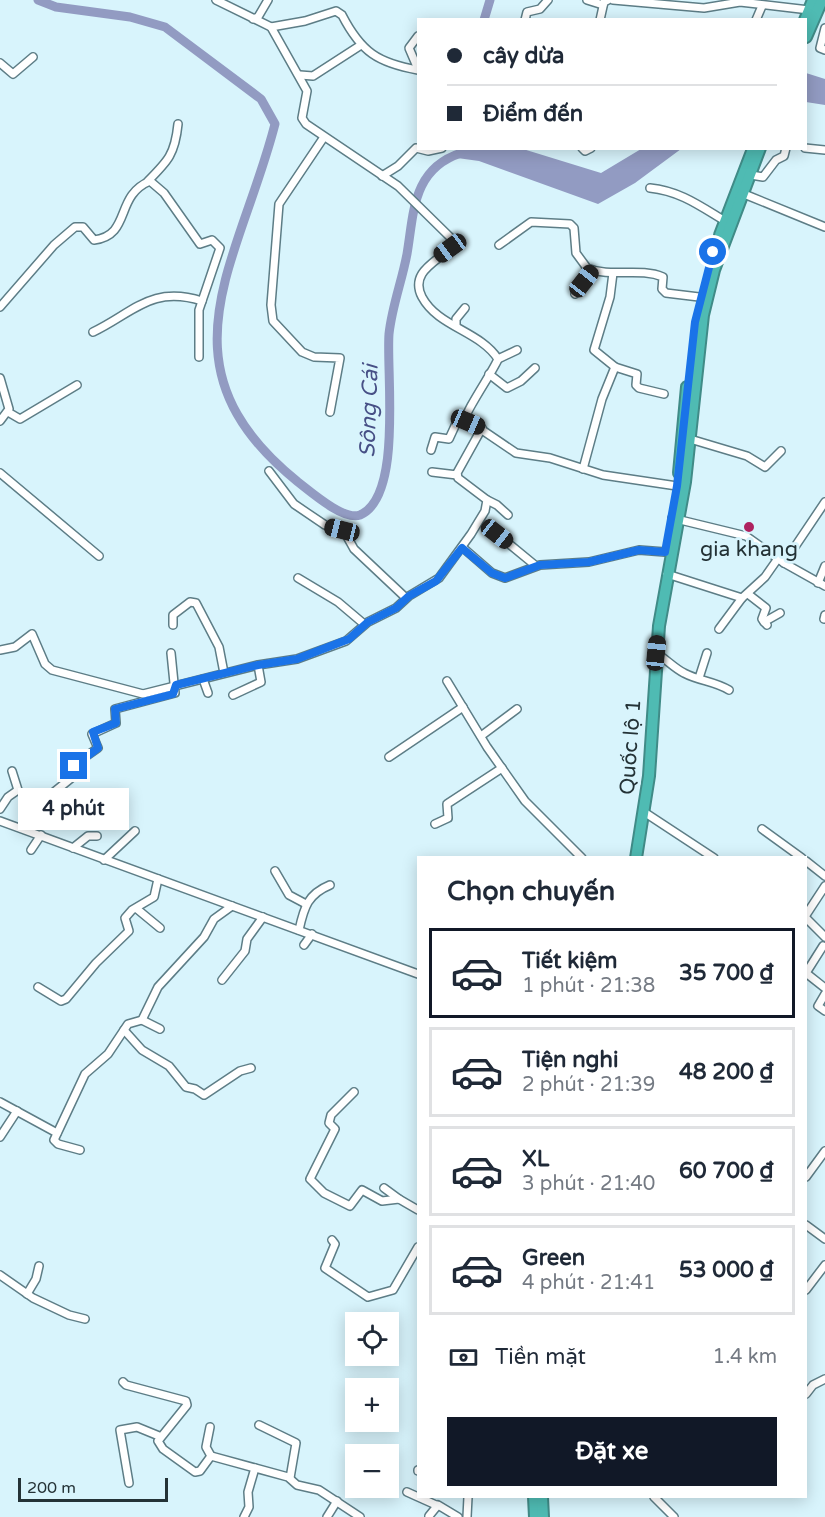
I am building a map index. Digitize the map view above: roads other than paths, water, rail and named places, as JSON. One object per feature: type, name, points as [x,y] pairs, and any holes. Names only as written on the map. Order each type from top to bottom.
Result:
[{"type":"highway","points":[[807,34],[815,10]]},
{"type":"highway","name":"Quốc lộ 1","points":[[636,856],[644,812],[656,653],[699,297],[752,150]]},
{"type":"highway","name":"Quốc lộ 1","points":[[630,856],[639,800],[652,627],[665,552],[690,440],[696,367],[706,296],[759,150]]},
{"type":"highway","points":[[534,1498],[535,1517]]},
{"type":"highway","points":[[542,1498],[543,1517]]},
{"type":"street","points":[[216,0],[271,27],[305,21],[336,11],[342,15],[362,45],[373,56],[399,66],[417,69]]},
{"type":"street","points":[[253,19],[258,17],[268,0]]},
{"type":"street","points":[[526,18],[527,12],[540,9],[549,0]]},
{"type":"street","points":[[587,0],[605,2],[601,18]]},
{"type":"street","points":[[614,0],[704,8],[732,2],[815,10]]},
{"type":"street","points":[[757,18],[762,6]]},
{"type":"street","points":[[271,27],[307,91],[302,118],[324,137],[398,186],[426,216],[447,232],[453,243],[425,268],[421,294],[439,315],[474,335],[498,359]]},
{"type":"street","points":[[825,28],[820,42],[820,48],[825,50]]},
{"type":"street","points":[[417,37],[409,48],[417,67]]},
{"type":"street","points":[[300,75],[313,76],[362,45]]},
{"type":"street","points":[[0,63],[14,74],[33,57]]},
{"type":"street","points":[[0,307],[49,250],[75,227],[83,227],[94,240],[111,235],[121,221],[130,194],[165,165],[176,141],[178,124]]},
{"type":"street","points":[[324,137],[279,204],[271,305],[273,321],[302,352],[314,357],[340,358],[330,412]]},
{"type":"street","points":[[382,176],[398,166],[417,148]]},
{"type":"street","points":[[807,148],[825,150]]},
{"type":"street","points":[[752,175],[763,177],[776,160],[784,156],[786,150]]},
{"type":"street","points":[[148,181],[164,193],[200,244],[212,240],[219,247],[202,301],[198,325],[199,357]]},
{"type":"street","points":[[650,188],[667,190],[692,199],[725,221]]},
{"type":"street","points":[[744,194],[825,227]]},
{"type":"street","points":[[500,245],[531,222],[570,224],[574,228],[576,254],[583,265],[592,270],[613,273],[661,275],[664,278],[662,289],[666,293],[699,297]]},
{"type":"street","points":[[574,294],[592,270]]},
{"type":"street","points":[[613,273],[610,297],[594,350],[615,367],[637,374],[636,385],[639,388],[664,394]]},
{"type":"street","points":[[93,332],[146,300],[176,294],[202,301]]},
{"type":"street","points":[[456,326],[456,319],[465,308]]},
{"type":"street","points":[[431,450],[435,437],[449,438],[460,415],[465,415],[479,397],[498,359],[517,350]]},
{"type":"street","points":[[582,469],[602,399],[615,367]]},
{"type":"street","points":[[489,374],[507,388],[522,381],[535,368]]},
{"type":"street","points":[[0,378],[8,412],[20,419],[77,385]]},
{"type":"street","points":[[0,421],[8,412]]},
{"type":"street","points":[[465,415],[468,422],[482,428],[513,452],[550,458],[582,469],[677,486]]},
{"type":"street","points":[[457,476],[458,470],[482,428]]},
{"type":"street","points":[[690,440],[747,456],[765,467],[781,451]]},
{"type":"street","points":[[269,471],[294,504],[326,525],[344,531],[354,549],[406,598]]},
{"type":"street","points":[[432,472],[457,476],[508,514]]},
{"type":"street","points":[[0,473],[99,556]]},
{"type":"street","points":[[0,650],[15,647],[32,634],[45,664],[52,670],[138,693],[176,688],[224,673],[297,659],[346,641],[364,624],[396,608],[406,598],[439,578],[483,515],[487,500]]},
{"type":"street","points":[[719,629],[745,596],[781,560],[825,502]]},
{"type":"street","points":[[674,518],[746,536],[821,584],[825,566]]},
{"type":"street","points":[[497,534],[536,566]]},
{"type":"street","points":[[462,548],[499,577],[511,577],[536,566],[589,562],[639,550],[665,552]]},
{"type":"street","points":[[667,574],[745,596],[766,609],[762,619],[766,623],[780,613]]},
{"type":"street","points":[[298,578],[338,602],[364,624]]},
{"type":"street","points":[[173,625],[174,614],[190,602],[196,603],[219,647],[224,673]]},
{"type":"street","points":[[21,828],[43,801],[75,775],[75,764],[98,748],[93,734],[116,723],[115,709],[173,694],[176,688],[171,653]]},
{"type":"street","points":[[656,653],[685,674],[699,678],[706,683],[715,682],[729,690]]},
{"type":"street","points":[[699,678],[708,653]]},
{"type":"street","points":[[233,695],[261,682],[258,665]]},
{"type":"street","points":[[204,681],[208,693]]},
{"type":"street","points":[[447,681],[502,768],[534,812],[580,856]]},
{"type":"street","points":[[389,757],[463,706]]},
{"type":"street","points":[[481,736],[517,710]]},
{"type":"street","points":[[435,824],[448,818],[447,804],[502,768]]},
{"type":"street","points":[[0,809],[8,797],[18,790],[12,771]]},
{"type":"street","points":[[644,812],[711,856]]},
{"type":"street","points":[[1,824],[21,828],[417,974]]},
{"type":"street","points":[[762,830],[791,854]]},
{"type":"street","points":[[104,860],[135,831]]},
{"type":"street","points":[[31,850],[40,835]]},
{"type":"street","points":[[74,848],[89,835],[97,836]]},
{"type":"street","points":[[807,861],[825,876]]},
{"type":"street","points":[[275,871],[290,896],[306,904]]},
{"type":"street","points":[[38,987],[64,1000],[96,963],[129,931],[130,927],[124,920],[131,911],[154,897],[158,879]]},
{"type":"street","points":[[299,930],[306,904],[316,891],[330,885]]},
{"type":"street","points":[[807,914],[825,886]]},
{"type":"street","points":[[142,1020],[158,987],[204,937],[212,921],[232,906]]},
{"type":"street","points":[[137,909],[160,928]]},
{"type":"street","points":[[222,980],[245,951],[247,939],[263,917]]},
{"type":"street","points":[[807,917],[824,942],[807,972]]},
{"type":"street","points":[[304,945],[312,934]]},
{"type":"street","points":[[807,975],[825,988]]},
{"type":"street","points":[[825,994],[818,1006],[825,1011]]},
{"type":"street","points":[[80,1150],[56,1143],[57,1133],[85,1074],[108,1054],[130,1023],[142,1020],[160,1029]]},
{"type":"street","points":[[124,1030],[142,1050],[169,1066],[186,1087],[195,1089],[204,1095],[240,1071],[250,1068]]},
{"type":"street","points":[[354,1092],[331,1115],[329,1123],[335,1130],[309,1177],[324,1193],[350,1206],[362,1190],[382,1201],[399,1199]]},
{"type":"street","points":[[0,1102],[57,1133]]},
{"type":"street","points":[[0,1137],[16,1112]]},
{"type":"street","points":[[807,1176],[825,1151]]},
{"type":"street","points":[[384,1188],[417,1209]]},
{"type":"street","points":[[807,1226],[825,1239]]},
{"type":"street","points":[[332,1240],[335,1244],[325,1268],[368,1297],[393,1290],[417,1249]]},
{"type":"street","points":[[807,1289],[825,1265]]},
{"type":"street","points":[[29,1291],[39,1266]]},
{"type":"street","points":[[0,1275],[69,1315],[86,1319]]},
{"type":"street","points":[[807,1393],[813,1385],[825,1379]]},
{"type":"street","points":[[123,1382],[126,1385],[186,1401],[187,1405],[159,1436]]},
{"type":"street","points":[[259,1425],[296,1443],[290,1478]]},
{"type":"street","points":[[129,1483],[120,1430],[137,1427],[159,1436]]},
{"type":"street","points":[[210,1427],[206,1447],[211,1456],[290,1478],[297,1485],[319,1490],[360,1517]]},
{"type":"street","points":[[159,1436],[163,1449],[196,1473],[211,1456]]},
{"type":"street","points":[[244,1517],[249,1507],[248,1492],[255,1468]]},
{"type":"street","points":[[407,1492],[417,1496]]},
{"type":"street","points":[[420,1498],[458,1517]]},
{"type":"street","points":[[467,1517],[468,1498]]},
{"type":"street","points":[[655,1498],[674,1517]]},
{"type":"street","points":[[327,1517],[337,1501]]},
{"type":"street","points":[[429,1516],[436,1505]]},
{"type":"water","points":[[807,73],[825,79],[825,105],[807,102]]},
{"type":"water","points":[[463,150],[526,150],[601,173],[639,150],[680,150],[635,183],[598,204],[479,161],[450,157]]},
{"type":"waterway","name":"Sông Cái","points":[[38,0],[56,7],[130,17],[165,27],[261,99],[275,124],[228,268],[219,312],[218,355],[229,397],[254,439],[298,482],[345,514],[360,515],[373,504],[382,485],[390,432],[389,334],[418,194],[424,181],[433,170],[445,160],[461,153]]},
{"type":"waterway","points":[[485,18],[490,0]]},
{"type":"place","name":"gia khang","points":[[749,527]]}]
